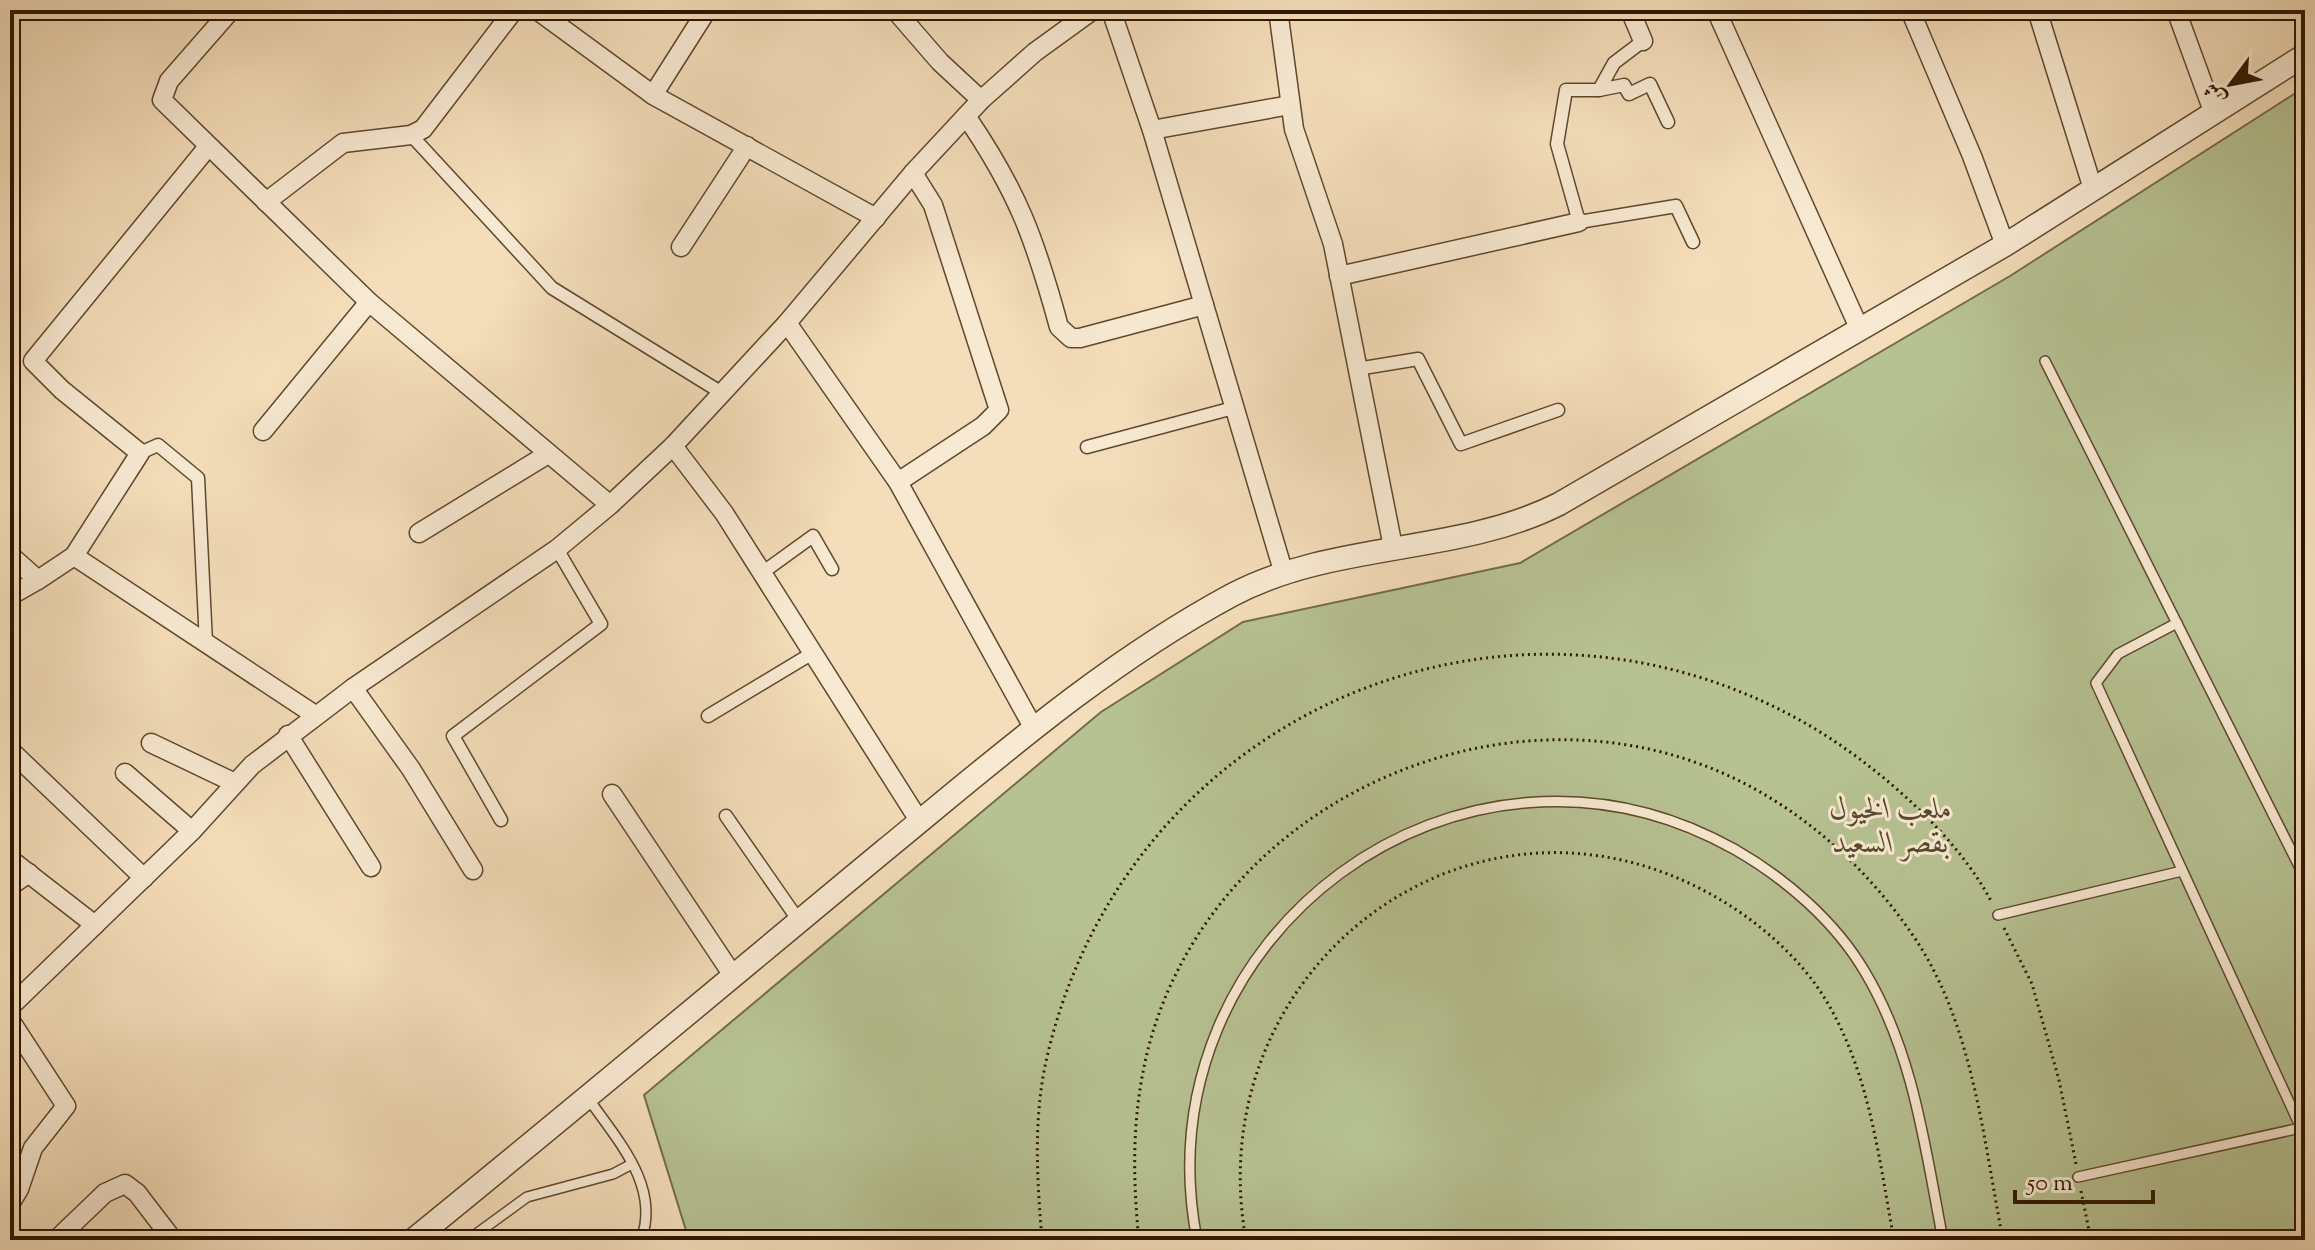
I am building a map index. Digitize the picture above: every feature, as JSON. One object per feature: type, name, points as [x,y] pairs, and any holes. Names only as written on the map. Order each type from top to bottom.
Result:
[{"type":"street","points":[[266,202],[343,143],[411,135],[423,129],[514,10]]},
{"type":"street","points":[[537,10],[653,95],[876,218]]},
{"type":"street","points":[[653,95],[707,10]]},
{"type":"street","points":[[895,10],[940,62],[981,100]]},
{"type":"street","points":[[10,1007],[192,831],[235,783],[288,735],[557,549],[610,505],[673,446],[787,323],[913,173],[981,100],[1035,52],[1093,10]]},
{"type":"street","points":[[1111,10],[1152,130],[1237,407],[1284,574]]},
{"type":"street","points":[[1278,10],[1290,105],[1339,276],[1393,547]]},
{"type":"street","points":[[1599,90],[1614,63],[1643,41],[1630,10]]},
{"type":"street","points":[[1716,10],[1860,330]]},
{"type":"street","points":[[1910,10],[1972,156],[2005,245]]},
{"type":"street","points":[[2037,10],[2093,189]]},
{"type":"street","points":[[2176,10],[2214,114]]},
{"type":"street","points":[[221,13],[169,81],[162,100],[207,148],[369,302],[610,505]]},
{"type":"street","points":[[413,1240],[1033,727],[1101,678],[1214,606],[1284,574],[1393,547],[1514,524],[1535,516],[2005,245],[2305,55]]},
{"type":"street","points":[[1579,222],[1557,144],[1566,90],[1599,90],[1624,85],[1629,94],[1650,84],[1668,122]]},
{"type":"street","points":[[1152,130],[1290,105]]},
{"type":"street","points":[[966,116],[1019,201],[1033,235],[1059,327],[1064,334],[1080,338],[1204,305]]},
{"type":"street","points":[[411,135],[552,288],[722,393]]},
{"type":"street","points":[[681,247],[747,146]]},
{"type":"street","points":[[140,453],[62,390],[33,361],[207,148]]},
{"type":"street","points":[[898,482],[983,426],[999,410],[933,205],[913,173]]},
{"type":"street","points":[[1339,276],[1579,222],[1676,206],[1693,242]]},
{"type":"street","points":[[263,431],[369,302]]},
{"type":"street","points":[[787,323],[898,482],[1033,727]]},
{"type":"street","points":[[1357,369],[1418,359],[1461,444],[1558,410]]},
{"type":"street","points":[[1087,447],[1237,407]]},
{"type":"street","points":[[10,596],[74,556],[140,453],[158,445],[198,478],[206,643]]},
{"type":"street","points":[[673,446],[724,513],[920,822]]},
{"type":"street","points":[[419,533],[548,454]]},
{"type":"street","points":[[762,573],[813,536],[832,569]]},
{"type":"street","points":[[501,820],[453,736],[601,624],[557,549]]},
{"type":"street","points":[[10,555],[38,580]]},
{"type":"street","points":[[74,556],[315,715]]},
{"type":"street","points":[[708,716],[811,654]]},
{"type":"street","points":[[353,688],[411,769],[473,870]]},
{"type":"street","points":[[288,735],[371,867]]},
{"type":"street","points":[[151,743],[235,783]]},
{"type":"street","points":[[10,750],[144,878]]},
{"type":"street","points":[[125,773],[192,831]]},
{"type":"street","points":[[612,794],[732,974]]},
{"type":"street","points":[[726,816],[799,921]]},
{"type":"street","points":[[10,859],[95,925]]},
{"type":"street","points":[[10,886],[29,873]]},
{"type":"street","points":[[10,1020],[66,1106],[33,1148],[19,1189],[10,1204]]},
{"type":"street","points":[[56,1240],[105,1193],[125,1184],[137,1193],[173,1240]]},
{"type":"lane","points":[[2045,361],[2305,878]]},
{"type":"lane","points":[[2078,1177],[2303,1127],[2096,683],[2118,654],[2177,623]]},
{"type":"lane","points":[[1197,1240],[1190,1158],[1198,1088],[1221,1017],[1255,957],[1303,901],[1372,851],[1427,823],[1491,806],[1564,800],[1634,809],[1703,832],[1765,867],[1821,914],[1864,970],[1898,1036],[1917,1104],[1943,1240]]},
{"type":"lane","points":[[1998,915],[2182,871]]},
{"type":"lane","points":[[588,1098],[632,1164],[645,1193],[647,1210],[641,1240]]},
{"type":"lane","points":[[468,1240],[536,1193],[613,1174],[632,1164]]},
{"type":"path","points":[[1042,1240],[1035,1157],[1047,1057],[1079,958],[1127,872],[1194,794],[1272,733],[1370,684],[1460,660],[1563,652],[1661,664],[1758,696],[1846,746],[1924,813],[1986,892],[2032,984],[2059,1080],[2091,1240]]},
{"type":"path","points":[[1139,1240],[1132,1154],[1141,1072],[1168,991],[1217,909],[1263,856],[1327,805],[1407,765],[1481,745],[1566,739],[1647,749],[1727,775],[1799,816],[1863,871],[1914,936],[1952,1012],[1974,1091],[2003,1240]]},
{"type":"path","points":[[1246,1240],[1239,1164],[1246,1103],[1266,1042],[1296,989],[1337,940],[1385,903],[1446,873],[1501,857],[1565,853],[1626,860],[1686,880],[1740,911],[1788,952],[1826,1001],[1855,1057],[1872,1117],[1894,1240]]},
{"type":"green space","name":"ملعب الخيول بقصر السعيد","points":[[2305,87],[2305,1240],[689,1240],[644,1095],[1101,712],[1243,622],[1520,563],[2010,276]]}]
